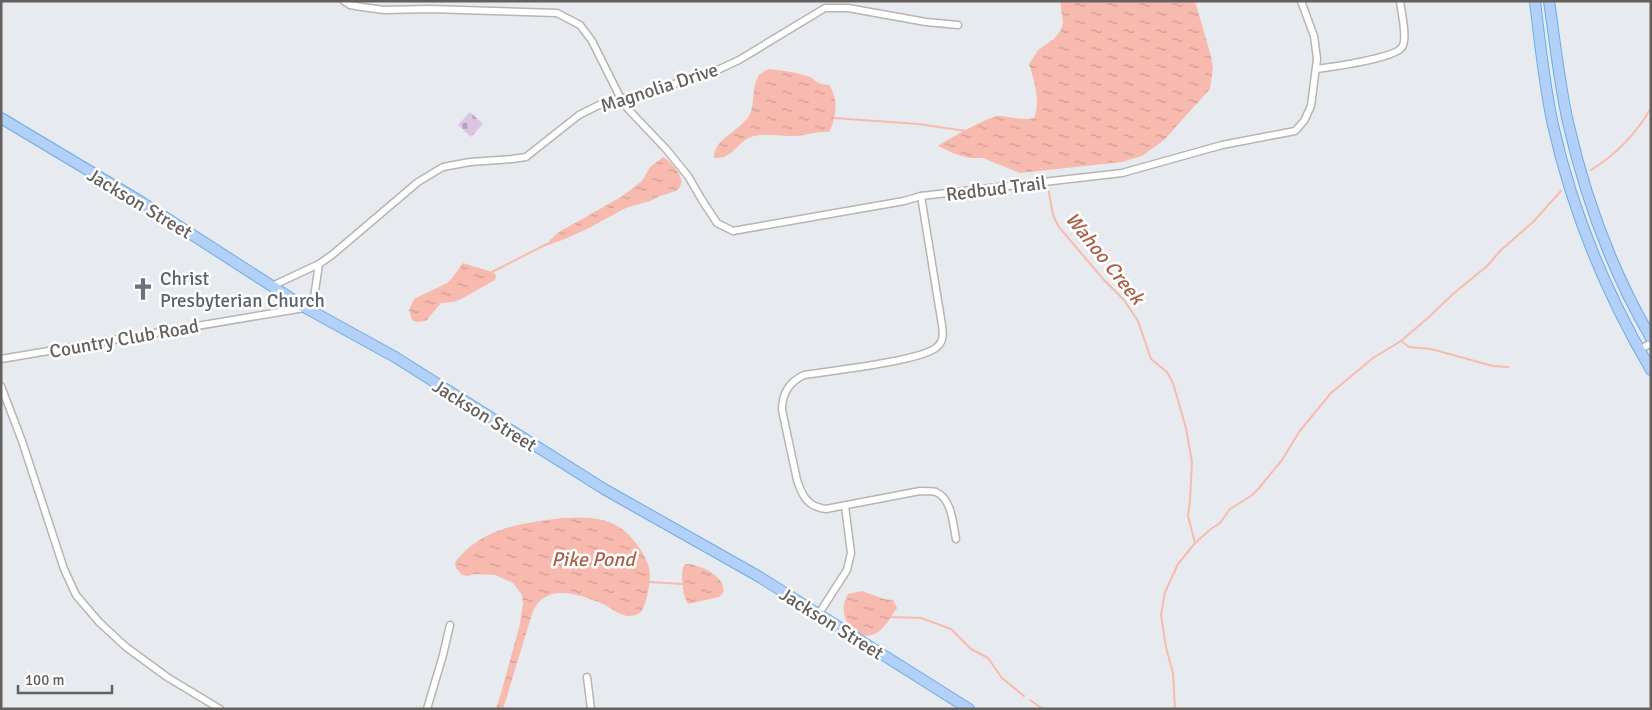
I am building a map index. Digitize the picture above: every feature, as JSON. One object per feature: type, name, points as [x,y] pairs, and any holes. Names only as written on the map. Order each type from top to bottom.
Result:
[{"type":"main road","points":[[1535,1],[1543,72],[1553,126],[1567,175],[1595,255],[1616,303],[1651,370]]},
{"type":"main road","points":[[1549,1],[1568,122],[1583,178],[1614,265],[1640,320],[1651,338]]},
{"type":"main road","name":"Jackson Street","points":[[1,118],[143,203],[309,310],[395,358],[604,489],[714,550],[969,709]]},
{"type":"street","name":"Redbud Trail","points":[[344,1],[356,6],[384,10],[557,13],[580,25],[592,41],[628,110],[666,149],[688,176],[717,223],[733,231],[904,201],[920,196],[1122,173],[1222,146],[1294,131],[1304,122],[1312,106],[1317,60],[1314,36],[1301,1]]},
{"type":"street","points":[[1316,69],[1378,58],[1398,52],[1403,47],[1404,40],[1400,1]]},
{"type":"street","name":"Magnolia Drive","points":[[272,286],[319,264],[432,173],[443,167],[526,157],[579,115],[605,102],[709,74],[739,60],[826,4],[849,4],[926,22],[958,26]]},
{"type":"street","points":[[920,196],[942,325],[942,342],[937,348],[917,356],[796,379],[790,385],[782,401],[782,410],[797,480],[804,497],[810,504],[816,508],[826,509],[920,491],[935,492],[943,497],[950,511],[956,539]]},
{"type":"street","points":[[309,310],[319,264]]},
{"type":"street","name":"Country Club Road","points":[[1,360],[309,310]]},
{"type":"street","points":[[1639,350],[1651,343]]},
{"type":"street","points":[[1,386],[22,441],[64,569],[76,595],[99,622],[126,647],[167,677],[220,709]]},
{"type":"street","points":[[818,615],[847,570],[851,554],[845,506]]},
{"type":"street","points":[[427,709],[450,625]]},
{"type":"street","points":[[587,677],[591,709]]},
{"type":"green space","points":[[470,112],[483,124],[471,137],[458,125]]},
{"type":"water","points":[[1060,1],[1195,1],[1211,56],[1213,68],[1210,89],[1164,140],[1142,156],[1122,162],[1020,173],[983,158],[970,158],[955,154],[938,146],[993,117],[1034,118],[1037,98],[1029,64],[1038,50],[1054,39],[1061,30],[1063,23]]},
{"type":"water","points":[[769,69],[788,71],[810,77],[820,84],[829,85],[834,96],[835,109],[829,132],[798,136],[754,136],[748,138],[727,156],[714,158],[718,146],[750,114],[754,88],[758,77],[762,72]]},
{"type":"water","points":[[663,157],[674,166],[680,175],[681,184],[677,190],[626,208],[577,234],[548,245],[550,240],[559,232],[621,197],[642,181],[650,167]]},
{"type":"water","points":[[463,263],[492,272],[496,275],[495,280],[454,302],[441,303],[426,321],[417,322],[412,320],[409,310],[414,299],[447,283]]},
{"type":"water","name":"Pike Pond","points":[[562,518],[589,518],[606,521],[623,529],[630,536],[646,559],[650,572],[645,604],[640,613],[626,616],[605,605],[574,594],[554,594],[545,597],[532,614],[503,709],[496,709],[520,624],[523,603],[522,595],[513,583],[495,575],[462,575],[456,568],[455,562],[472,545],[495,532],[517,525]]},
{"type":"water","points":[[686,564],[698,566],[711,572],[721,581],[723,593],[719,597],[688,604],[682,582],[683,567]]},
{"type":"water","points":[[862,591],[884,599],[893,600],[897,608],[884,627],[878,632],[869,635],[861,635],[855,632],[845,619],[844,610],[848,594]]},
{"type":"waterway","points":[[1591,170],[1625,143],[1651,108]]},
{"type":"waterway","points":[[834,118],[918,124],[966,131]]},
{"type":"waterway","name":"Wahoo Creek","points":[[1048,188],[1053,215],[1059,227],[1103,279],[1124,300],[1138,321],[1151,359],[1167,372],[1173,383],[1186,428],[1192,462],[1188,516],[1195,543]]},
{"type":"waterway","points":[[1175,709],[1173,673],[1166,647],[1161,615],[1165,592],[1178,564],[1195,543],[1220,523],[1230,509],[1251,496],[1259,488],[1282,460],[1299,432],[1331,393],[1373,358],[1401,341],[1429,317],[1487,266],[1501,250],[1533,222],[1561,191]]},
{"type":"waterway","points":[[492,272],[549,243]]},
{"type":"waterway","points":[[1401,341],[1409,347],[1431,349],[1493,366],[1508,367]]},
{"type":"waterway","points":[[650,582],[682,584]]},
{"type":"waterway","points":[[890,617],[921,618],[951,629],[971,649],[988,658],[1002,678],[1024,696]]},
{"type":"waterway","points":[[1030,700],[1043,709]]},
{"type":"place","name":"Christ Presbyterian Church","points":[[143,289]]}]
